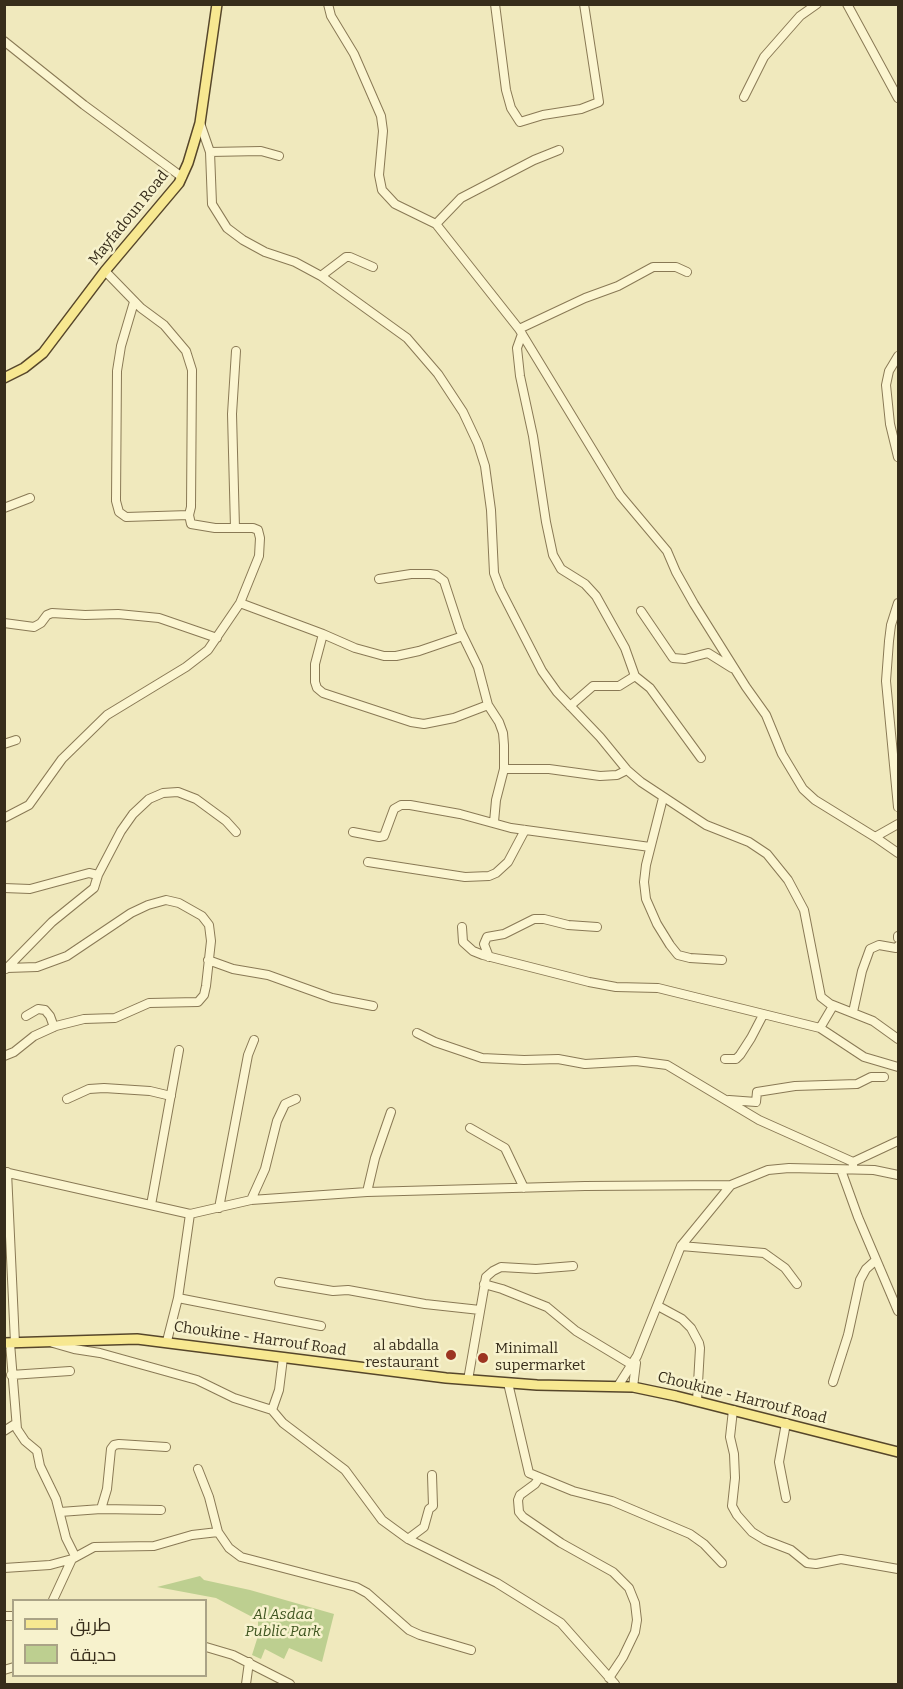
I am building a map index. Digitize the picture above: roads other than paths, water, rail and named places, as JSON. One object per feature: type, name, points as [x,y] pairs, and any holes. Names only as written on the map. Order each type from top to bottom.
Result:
[{"type":"main road","name":"Mayfadoun Road","points":[[4,378],[24,368],[43,353],[105,271],[182,177],[189,164],[200,123],[217,4]]},
{"type":"main road","name":"Choukine - Harrouf Road","points":[[10,1343],[126,1339],[167,1341],[283,1358],[468,1380],[633,1387],[898,1452]]},
{"type":"street","points":[[328,4],[331,16],[354,54],[370,87],[381,116],[383,131],[379,175],[381,190],[395,204],[436,224],[521,331],[620,495],[667,551],[681,580],[736,671],[766,715],[782,754],[803,789],[815,800],[898,853]]},
{"type":"street","points":[[495,4],[506,90],[510,108],[520,122],[543,115],[582,109],[599,102],[584,4]]},
{"type":"street","points":[[744,97],[764,57],[800,16],[817,4]]},
{"type":"street","points":[[847,4],[898,98]]},
{"type":"street","points":[[4,41],[84,105],[182,177]]},
{"type":"street","points":[[200,123],[210,152],[212,204],[227,228],[258,248],[295,262],[321,276],[407,338],[438,374],[463,412],[478,444],[485,466],[491,510],[494,573],[542,670],[557,692],[627,770],[663,798],[706,825],[749,842],[767,854],[788,880],[804,910],[817,970],[819,993],[824,1001],[873,1021],[898,1039]]},
{"type":"street","points":[[436,224],[461,198],[534,160],[559,150]]},
{"type":"street","points":[[210,152],[261,151],[279,156]]},
{"type":"street","points":[[321,276],[346,257],[373,267]]},
{"type":"street","points":[[521,331],[585,298],[618,286],[653,267],[676,267],[687,272]]},
{"type":"street","points":[[4,818],[29,805],[62,759],[107,714],[186,667],[207,650],[240,603],[256,564],[260,538],[258,530],[215,528],[191,524],[189,515],[191,507],[192,370],[186,351],[164,325],[134,302],[105,271]]},
{"type":"street","points":[[134,302],[121,346],[117,371],[116,501],[119,512],[126,517],[189,515]]},
{"type":"street","points":[[521,331],[518,348],[520,376],[533,435],[553,555],[561,569],[585,584],[596,596],[625,648],[635,676],[650,688],[701,758]]},
{"type":"street","points":[[235,528],[232,414],[236,351]]},
{"type":"street","points":[[898,356],[889,371],[886,385],[890,424],[898,457]]},
{"type":"street","points":[[5,507],[30,498]]},
{"type":"street","points":[[379,579],[411,574],[430,574],[440,578],[451,600],[463,636],[478,667],[488,705],[503,733],[504,769],[496,800],[494,822]]},
{"type":"street","points":[[240,603],[356,648],[384,656],[419,651],[463,636]]},
{"type":"street","points":[[898,603],[888,641],[886,681],[898,807]]},
{"type":"street","points":[[641,611],[673,658],[685,659],[708,653],[736,671]]},
{"type":"street","points":[[4,623],[34,627],[52,613],[118,614],[159,618],[217,638]]},
{"type":"street","points":[[323,634],[314,673],[317,688],[323,693],[411,722],[424,724],[454,718],[488,705]]},
{"type":"street","points":[[570,706],[593,686],[619,686],[635,676]]},
{"type":"street","points":[[4,744],[16,740]]},
{"type":"street","points":[[504,769],[549,769],[600,776],[616,775],[627,770]]},
{"type":"street","points":[[6,969],[52,922],[94,888],[98,875],[121,831],[133,814],[149,799],[163,793],[178,792],[196,799],[226,821],[236,832]]},
{"type":"street","points":[[663,798],[650,847],[644,891],[657,924],[678,955],[722,960]]},
{"type":"street","points":[[353,832],[384,836],[394,809],[401,805],[460,814],[525,830],[650,847]]},
{"type":"street","points":[[875,837],[898,824]]},
{"type":"street","points":[[368,862],[465,877],[489,876],[508,862],[525,830]]},
{"type":"street","points":[[4,888],[30,889],[89,873],[98,875]]},
{"type":"street","points":[[4,1056],[14,1052],[34,1036],[54,1027],[84,1019],[115,1018],[149,1003],[198,1002],[204,995],[211,941],[206,920],[179,903],[166,900],[131,913],[67,956],[37,967],[6,969]]},
{"type":"street","points":[[489,957],[484,944],[487,937],[510,932],[534,919],[544,919],[568,926],[597,927]]},
{"type":"street","points":[[462,927],[461,936],[467,946],[489,957],[603,985],[658,988],[820,1028],[864,1057],[898,1067]]},
{"type":"street","points":[[853,1012],[862,971],[870,949],[879,945],[896,948],[898,946]]},
{"type":"street","points":[[208,960],[233,969],[268,975],[332,998],[374,1005]]},
{"type":"street","points":[[820,1028],[833,1006]]},
{"type":"street","points":[[27,1016],[38,1010],[45,1010],[54,1027]]},
{"type":"street","points":[[724,1059],[736,1059],[740,1055],[752,1038],[763,1015]]},
{"type":"street","points":[[417,1033],[435,1042],[482,1058],[558,1059],[585,1064],[636,1061],[667,1065],[770,1126],[838,1154],[853,1166],[898,1175]]},
{"type":"street","points":[[219,1208],[248,1055],[254,1040]]},
{"type":"street","points":[[152,1205],[179,1050]]},
{"type":"street","points":[[720,1097],[737,1102],[756,1102],[757,1092],[795,1086],[857,1084],[871,1077],[884,1077]]},
{"type":"street","points":[[67,1099],[89,1089],[104,1088],[150,1091],[171,1096]]},
{"type":"street","points":[[250,1200],[265,1169],[277,1121],[285,1104],[296,1099]]},
{"type":"street","points":[[367,1192],[375,1158],[391,1112]]},
{"type":"street","points":[[470,1128],[505,1148],[524,1188]]},
{"type":"street","points":[[74,1557],[66,1538],[56,1499],[40,1466],[37,1451],[21,1436],[15,1424],[11,1375],[6,1172],[190,1214],[250,1200],[367,1192],[731,1185],[768,1170],[789,1168],[841,1170],[853,1166],[898,1141]]},
{"type":"street","points":[[841,1170],[898,1311]]},
{"type":"street","points":[[633,1387],[637,1356],[681,1246],[731,1185]]},
{"type":"street","points":[[167,1341],[178,1298],[190,1214]]},
{"type":"street","points":[[681,1246],[764,1253],[786,1268],[797,1284]]},
{"type":"street","points":[[833,1382],[848,1335],[860,1280],[866,1269],[876,1260]]},
{"type":"street","points":[[468,1380],[486,1277],[501,1267],[536,1269],[573,1266]]},
{"type":"street","points":[[279,1282],[480,1310]]},
{"type":"street","points":[[484,1284],[547,1307],[576,1331],[634,1366]]},
{"type":"street","points":[[178,1298],[321,1326]]},
{"type":"street","points":[[658,1306],[682,1319],[691,1328],[699,1343],[697,1401]]},
{"type":"street","points":[[47,1341],[197,1380],[234,1398],[272,1410],[283,1423],[345,1470],[382,1520],[408,1539],[497,1583],[561,1623],[612,1681],[624,1657],[637,1620],[629,1588],[613,1572],[561,1543],[523,1517],[519,1512],[520,1495],[535,1484],[539,1478]]},
{"type":"street","points":[[272,1410],[279,1390],[283,1358]]},
{"type":"street","points":[[618,1386],[634,1366]]},
{"type":"street","points":[[11,1375],[70,1371]]},
{"type":"street","points":[[508,1383],[529,1473],[573,1491],[612,1501],[690,1534],[704,1544],[722,1563]]},
{"type":"street","points":[[733,1410],[730,1437],[735,1467],[732,1506],[752,1532],[782,1546],[811,1564],[841,1559],[898,1569]]},
{"type":"street","points":[[786,1423],[779,1462],[786,1498]]},
{"type":"street","points":[[4,1431],[15,1424]]},
{"type":"street","points":[[101,1509],[111,1449],[114,1445],[166,1447]]},
{"type":"street","points":[[198,1469],[209,1497],[218,1532],[229,1548],[241,1557],[356,1587],[367,1593],[409,1630],[471,1650]]},
{"type":"street","points":[[408,1539],[424,1527],[429,1509],[434,1506],[432,1475]]},
{"type":"street","points":[[60,1512],[101,1509],[161,1510]]},
{"type":"street","points":[[4,1568],[50,1565],[94,1547],[154,1546],[192,1535],[218,1532]]},
{"type":"street","points":[[53,1599],[74,1557]]},
{"type":"street","points":[[207,1647],[249,1662],[290,1684]]},
{"type":"street","points":[[246,1684],[249,1662]]},
{"type":"place","name":"al abdalla restaurant","points":[[451,1355]]},
{"type":"place","name":"Minimall supermarket","points":[[483,1358]]},
{"type":"park label","name":"Al Asdaa Public Park","points":[[283,1624]]}]
